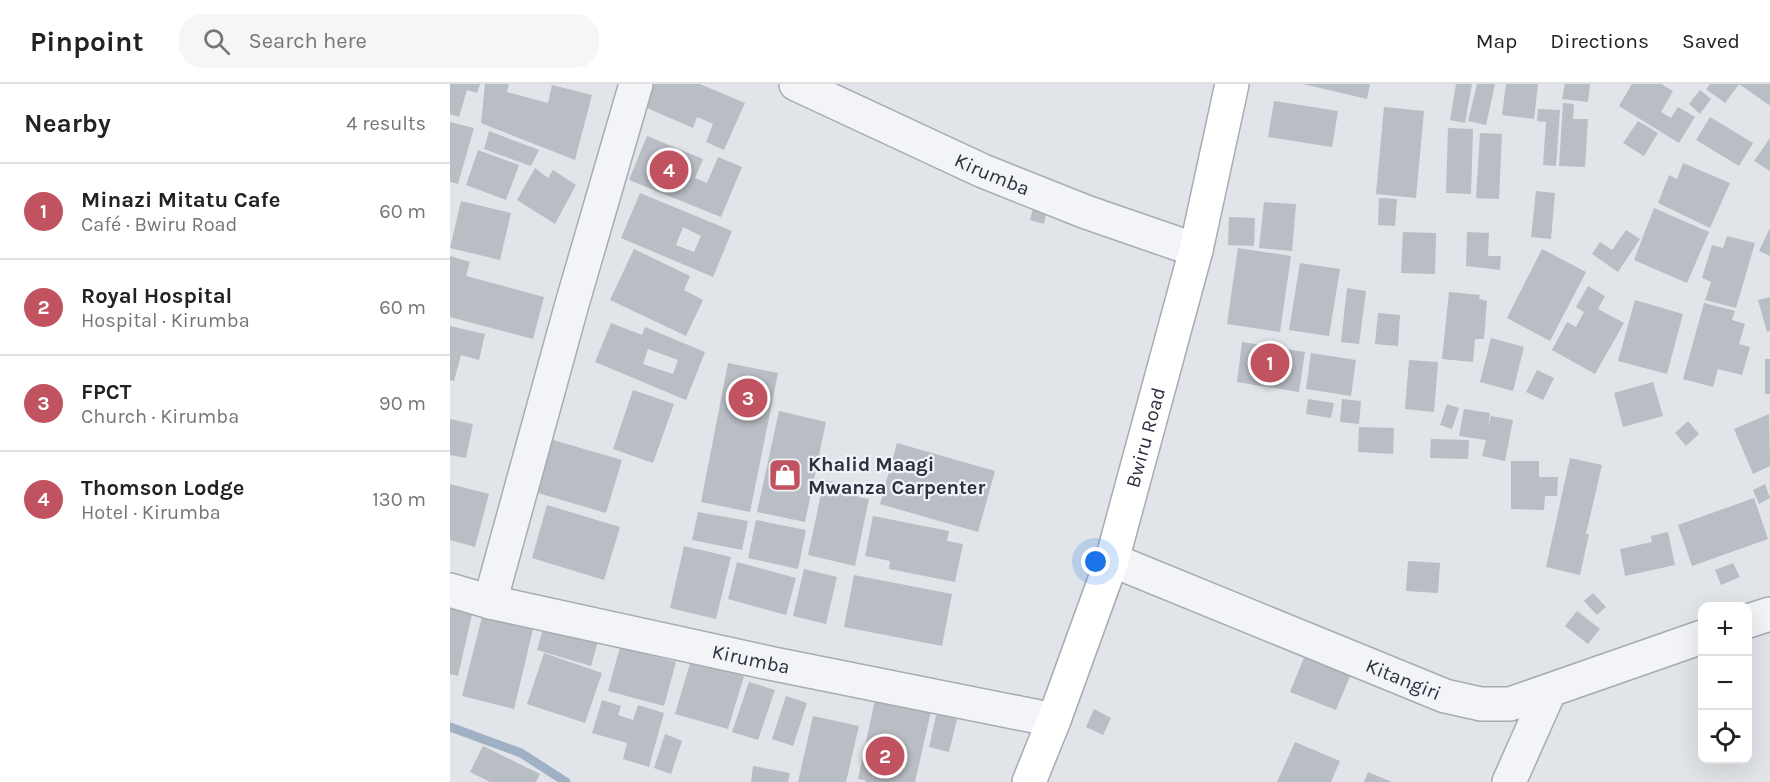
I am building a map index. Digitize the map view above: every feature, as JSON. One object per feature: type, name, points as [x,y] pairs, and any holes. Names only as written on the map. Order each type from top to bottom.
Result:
[{"type":"main road","name":"Bwiru Road","points":[[1029,782],[1112,560],[1196,250],[1232,84]]},
{"type":"street","points":[[490,602],[572,304],[636,84]]},
{"type":"street","name":"Kirumba","points":[[795,84],[983,171],[1086,212],[1196,250]]},
{"type":"street","name":"Kitangiri","points":[[1112,560],[1445,696],[1481,704],[1510,704],[1698,638]]},
{"type":"street","name":"Kirumba","points":[[450,590],[490,602],[769,663],[1054,720]]},
{"type":"street","points":[[1752,620],[1770,614]]},
{"type":"street","points":[[1509,782],[1549,692]]},
{"type":"building","points":[[450,84],[480,84],[477,93],[467,90],[459,117],[450,114]]},
{"type":"building","points":[[485,84],[509,84],[507,92],[548,103],[552,85],[592,95],[575,160],[481,123]]},
{"type":"building","points":[[648,84],[700,84],[745,103],[724,150],[706,142],[713,124],[697,117],[693,128],[640,105]]},
{"type":"building","points":[[1303,84],[1370,84],[1367,99]]},
{"type":"building","points":[[1456,84],[1472,84],[1465,123],[1450,120]]},
{"type":"building","points":[[1477,84],[1495,84],[1486,125],[1468,121]]},
{"type":"building","points":[[1506,84],[1538,84],[1534,119],[1502,115]]},
{"type":"building","points":[[1565,84],[1590,84],[1588,102],[1562,99]]},
{"type":"building","points":[[1632,84],[1661,84],[1673,91],[1661,112],[1671,118],[1678,107],[1695,117],[1679,143],[1619,106]]},
{"type":"building","points":[[1710,84],[1739,84],[1725,103],[1706,89]]},
{"type":"building","points":[[1739,84],[1770,84],[1770,104],[1769,105]]},
{"type":"building","points":[[1700,90],[1711,99],[1700,114],[1689,104]]},
{"type":"building","points":[[1274,101],[1338,111],[1332,147],[1268,137]]},
{"type":"building","points":[[1563,103],[1574,104],[1573,119],[1588,119],[1585,167],[1559,166]]},
{"type":"building","points":[[1384,107],[1424,111],[1416,198],[1376,194]]},
{"type":"building","points":[[1538,109],[1560,110],[1556,166],[1543,165],[1546,122],[1537,121]]},
{"type":"building","points":[[1710,117],[1753,143],[1739,166],[1696,140]]},
{"type":"building","points":[[1638,121],[1658,133],[1644,156],[1623,143]]},
{"type":"building","points":[[450,122],[474,128],[458,184],[450,182]]},
{"type":"building","points":[[1448,128],[1473,129],[1471,194],[1446,193]]},
{"type":"building","points":[[489,131],[539,150],[531,166],[484,149]]},
{"type":"building","points":[[1480,133],[1502,134],[1499,199],[1476,198]]},
{"type":"building","points":[[647,136],[703,159],[695,178],[707,183],[718,157],[742,167],[721,217],[629,180]]},
{"type":"building","points":[[1770,138],[1770,171],[1754,161]]},
{"type":"building","points":[[478,150],[519,165],[506,200],[466,185]]},
{"type":"building","points":[[1683,163],[1730,183],[1710,228],[1658,203],[1669,175],[1677,179]]},
{"type":"building","points":[[535,168],[548,178],[553,170],[576,185],[555,224],[517,200]]},
{"type":"building","points":[[1536,191],[1555,193],[1551,239],[1531,237]]},
{"type":"building","points":[[640,193],[732,231],[713,277],[621,238]],"holes":[[[683,227],[701,236],[694,252],[676,245]]]},
{"type":"building","points":[[1379,198],[1397,199],[1395,226],[1378,225]]},
{"type":"building","points":[[461,201],[511,213],[500,260],[450,248]]},
{"type":"building","points":[[1264,202],[1296,204],[1292,251],[1259,248]]},
{"type":"building","points":[[1034,205],[1047,209],[1044,224],[1030,220]]},
{"type":"building","points":[[1654,208],[1709,232],[1687,283],[1634,260]]},
{"type":"building","points":[[1229,217],[1255,218],[1254,246],[1228,245]]},
{"type":"building","points":[[1770,228],[1770,256],[1759,251]]},
{"type":"building","points":[[1626,230],[1640,239],[1618,272],[1592,254],[1600,242],[1612,250]]},
{"type":"building","points":[[1403,232],[1436,233],[1435,274],[1401,273]]},
{"type":"building","points":[[1467,232],[1489,233],[1488,256],[1501,256],[1500,270],[1466,266]]},
{"type":"building","points":[[1727,236],[1755,243],[1736,308],[1705,300],[1711,282],[1702,278],[1712,245],[1723,248]]},
{"type":"building","points":[[1238,248],[1291,256],[1280,332],[1227,324]]},
{"type":"building","points":[[634,249],[690,276],[684,290],[703,300],[686,336],[610,300]]},
{"type":"building","points":[[1542,249],[1586,272],[1550,341],[1507,318]]},
{"type":"building","points":[[450,256],[470,262],[466,276],[544,297],[533,339],[450,317]]},
{"type":"building","points":[[1300,263],[1340,269],[1329,336],[1289,330]]},
{"type":"building","points":[[1588,286],[1605,296],[1598,309],[1624,323],[1595,374],[1552,350],[1567,322],[1576,327],[1584,312],[1576,307]]},
{"type":"building","points":[[1347,288],[1366,291],[1359,344],[1341,342]]},
{"type":"building","points":[[1449,292],[1480,295],[1479,299],[1487,301],[1484,339],[1475,339],[1473,362],[1442,359]]},
{"type":"building","points":[[1770,297],[1770,331],[1767,332],[1758,300]]},
{"type":"building","points":[[1635,300],[1683,314],[1667,374],[1618,361]]},
{"type":"building","points":[[1704,303],[1735,311],[1732,320],[1745,324],[1739,344],[1750,347],[1742,375],[1718,369],[1713,387],[1683,379]]},
{"type":"building","points":[[1378,313],[1400,315],[1398,346],[1375,344]]},
{"type":"building","points":[[611,323],[642,335],[645,327],[705,352],[686,400],[595,362]],"holes":[[[648,349],[678,360],[673,374],[643,364]]]},
{"type":"building","points":[[450,326],[485,334],[479,360],[461,355],[454,381],[450,380]]},
{"type":"building","points":[[1491,338],[1524,347],[1513,391],[1480,382]]},
{"type":"building","points":[[1242,342],[1305,352],[1299,392],[1237,382]]},
{"type":"building","points":[[1311,353],[1356,360],[1351,396],[1306,389]]},
{"type":"building","points":[[1765,359],[1770,359],[1770,394],[1765,394]]},
{"type":"building","points":[[1409,360],[1438,362],[1434,412],[1405,409]]},
{"type":"building","points":[[728,363],[778,373],[750,512],[701,502]]},
{"type":"building","points":[[1537,370],[1554,378],[1543,400],[1526,392]]},
{"type":"building","points":[[1653,382],[1663,416],[1623,427],[1614,393]]},
{"type":"building","points":[[633,390],[674,404],[653,463],[613,449]]},
{"type":"building","points":[[1308,399],[1334,403],[1331,418],[1306,414]]},
{"type":"building","points":[[1342,399],[1361,401],[1359,424],[1340,422]]},
{"type":"building","points":[[1447,404],[1459,408],[1452,429],[1440,425]]},
{"type":"building","points":[[1464,409],[1490,413],[1488,427],[1491,416],[1513,420],[1505,461],[1482,456],[1486,440],[1459,436]]},
{"type":"building","points":[[779,411],[826,422],[805,522],[757,512]]},
{"type":"building","points":[[1769,414],[1770,466],[1753,474],[1734,429]]},
{"type":"building","points":[[450,419],[473,424],[466,458],[450,455]]},
{"type":"building","points":[[1688,421],[1699,434],[1686,446],[1675,433]]},
{"type":"building","points":[[1359,427],[1394,428],[1393,454],[1358,452]]},
{"type":"building","points":[[1431,439],[1469,440],[1468,459],[1430,458]]},
{"type":"building","points":[[553,440],[622,460],[606,513],[538,493]]},
{"type":"building","points":[[897,443],[995,471],[978,532],[880,504]]},
{"type":"building","points":[[1570,458],[1602,465],[1586,534],[1589,534],[1580,575],[1546,567]]},
{"type":"building","points":[[1511,461],[1539,461],[1539,477],[1558,477],[1557,496],[1545,496],[1544,510],[1511,509]]},
{"type":"building","points":[[824,480],[860,488],[858,497],[869,499],[855,566],[808,555]]},
{"type":"building","points":[[450,484],[489,494],[475,547],[450,540]]},
{"type":"building","points":[[1765,484],[1770,498],[1759,504],[1753,490]]},
{"type":"building","points":[[1754,498],[1768,539],[1692,566],[1678,525]]},
{"type":"building","points":[[547,505],[620,527],[604,580],[532,558]]},
{"type":"building","points":[[698,512],[748,521],[742,550],[692,540]]},
{"type":"building","points":[[873,516],[949,531],[947,541],[963,544],[955,582],[889,569],[890,561],[865,556]]},
{"type":"building","points":[[756,520],[806,530],[798,569],[748,558]]},
{"type":"building","points":[[1668,532],[1675,565],[1625,576],[1620,549],[1652,542],[1651,536]]},
{"type":"building","points":[[684,546],[731,557],[716,619],[670,608]]},
{"type":"building","points":[[1408,561],[1440,563],[1438,593],[1406,591]]},
{"type":"building","points":[[737,562],[796,578],[786,615],[728,599]]},
{"type":"building","points":[[1733,563],[1740,577],[1721,585],[1715,570]]},
{"type":"building","points":[[804,569],[837,577],[826,624],[793,616]]},
{"type":"building","points":[[854,575],[952,594],[942,646],[844,627]]},
{"type":"building","points":[[1593,593],[1606,607],[1597,615],[1584,601]]},
{"type":"building","points":[[450,605],[473,610],[458,676],[450,674]]},
{"type":"building","points":[[1577,611],[1600,629],[1588,644],[1565,626]]},
{"type":"building","points":[[483,613],[534,625],[514,709],[462,696]]},
{"type":"building","points":[[545,622],[599,638],[591,666],[537,650]]},
{"type":"building","points":[[620,647],[676,662],[664,706],[608,691]]},
{"type":"building","points":[[544,653],[602,673],[585,723],[527,704]]},
{"type":"building","points":[[1305,655],[1350,676],[1336,710],[1290,692]]},
{"type":"building","points":[[691,660],[744,676],[728,729],[675,714]]},
{"type":"building","points":[[749,682],[775,690],[758,740],[732,732]]},
{"type":"building","points":[[876,695],[932,707],[915,782],[865,782],[865,780],[858,779]]},
{"type":"building","points":[[786,696],[807,703],[793,746],[772,739]]},
{"type":"building","points":[[602,700],[621,706],[618,715],[633,720],[638,705],[664,713],[649,767],[623,759],[627,743],[592,733]]},
{"type":"building","points":[[1094,709],[1111,718],[1103,735],[1086,727]]},
{"type":"building","points":[[937,711],[958,715],[949,752],[929,747]]},
{"type":"building","points":[[813,716],[859,726],[846,782],[798,782]]},
{"type":"building","points":[[665,734],[682,741],[671,774],[654,768]]},
{"type":"building","points":[[1295,742],[1340,761],[1331,782],[1277,782]]},
{"type":"building","points":[[483,746],[540,774],[536,782],[490,782],[470,772]]},
{"type":"building","points":[[753,766],[790,773],[788,782],[751,782]]},
{"type":"building","points":[[1368,772],[1392,782],[1364,782]]},
{"type":"waterway","points":[[450,727],[521,753],[566,782]]},
{"type":"place","name":"Thomson Lodge","points":[[669,170]]},
{"type":"place","name":"Minazi Mitatu Cafe","points":[[1270,363]]},
{"type":"place","name":"FPCT","points":[[748,398]]},
{"type":"place","name":"Khalid Maagi Mwanza Carpenter","points":[[785,475]]},
{"type":"place","name":"Royal Hospital","points":[[885,756]]}]
